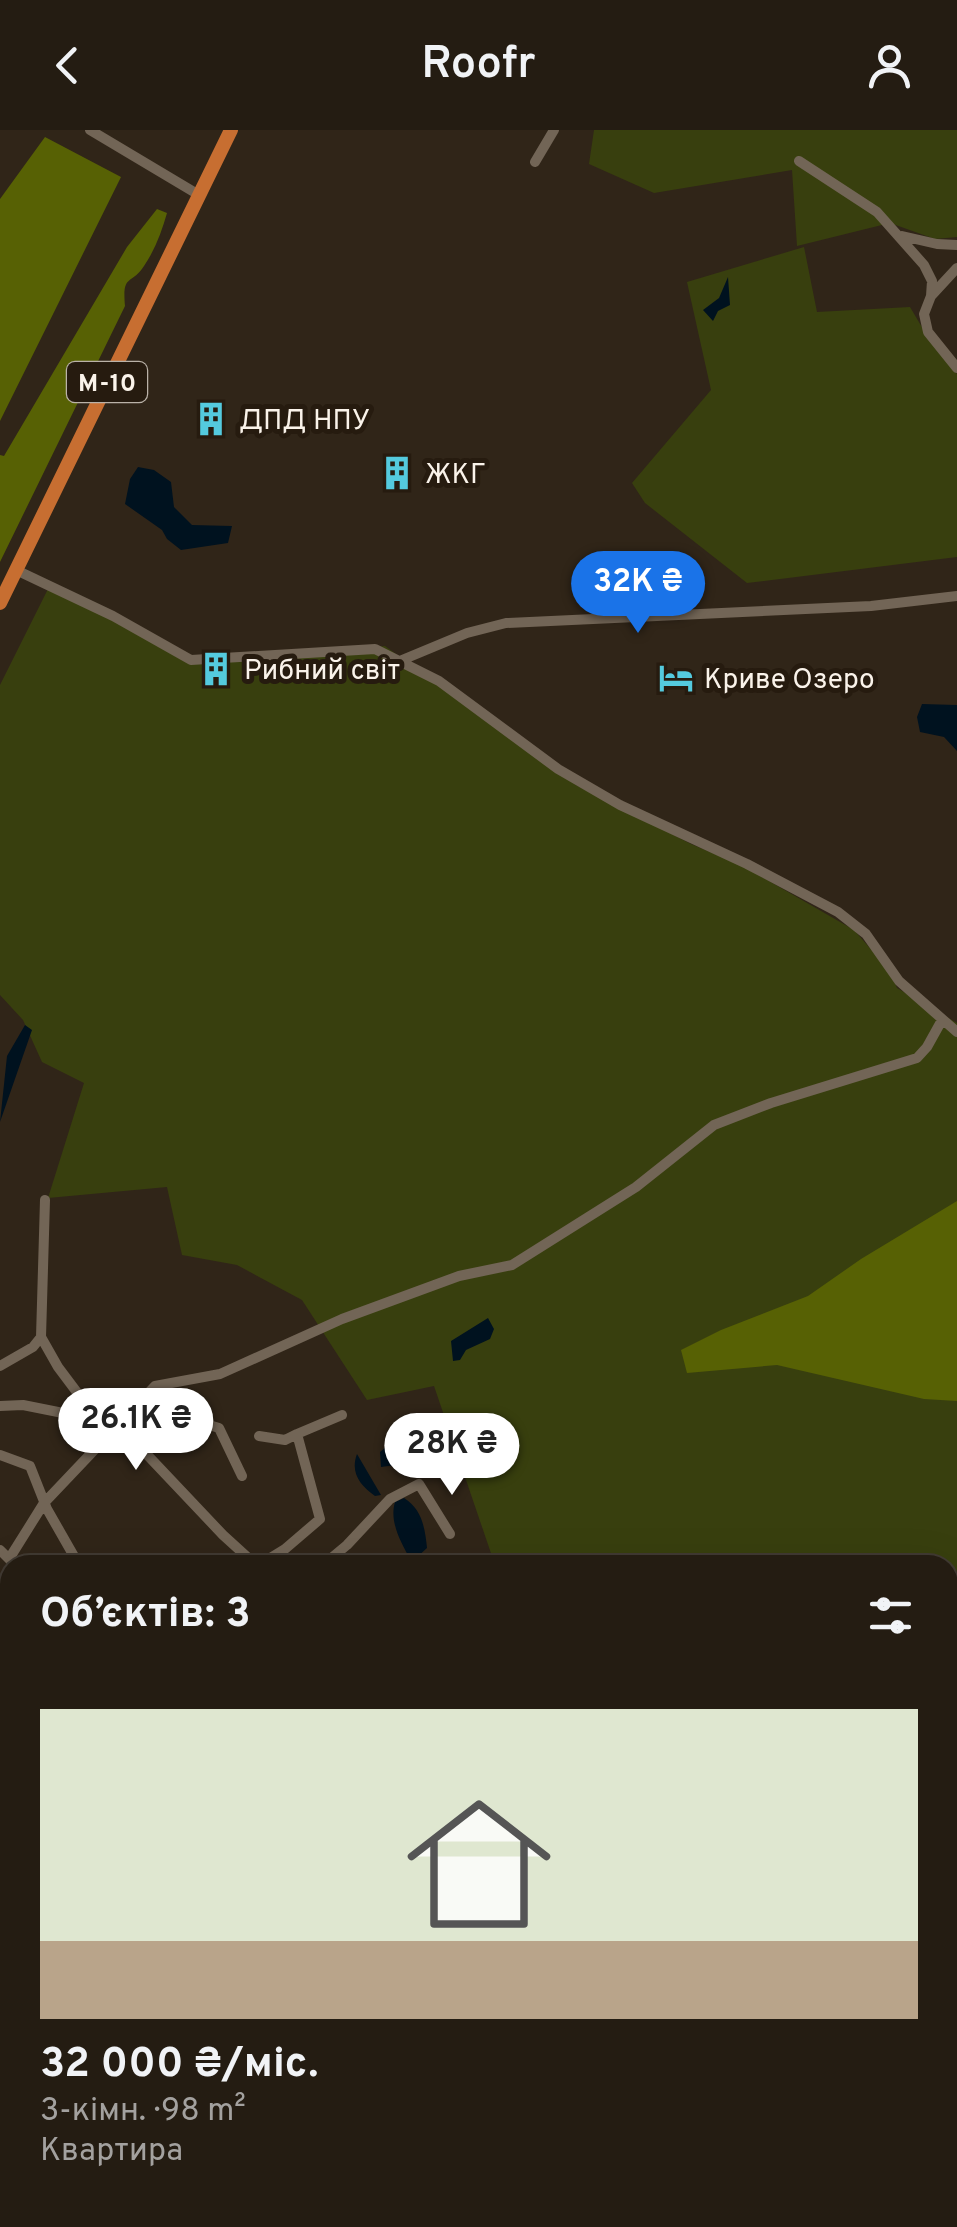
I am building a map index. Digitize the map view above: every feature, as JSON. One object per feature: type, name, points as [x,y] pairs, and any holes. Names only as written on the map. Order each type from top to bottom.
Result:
[{"type":"highway","name":"М-10","points":[[0,602],[231,130]]},
{"type":"street","points":[[90,130],[199,195]]},
{"type":"street","points":[[112,143],[117,130]]},
{"type":"street","points":[[535,162],[554,130]]},
{"type":"street","points":[[799,162],[876,212],[902,236],[932,281],[924,314],[928,332],[957,368]]},
{"type":"street","points":[[902,236],[957,245]]},
{"type":"street","points":[[931,296],[957,268]]},
{"type":"street","points":[[16,570],[113,616],[191,660],[375,649],[402,660],[439,681],[574,778],[620,805],[838,912],[866,934],[898,981],[957,1032]]},
{"type":"street","points":[[402,660],[467,633],[506,623],[872,609],[957,596]]},
{"type":"street","points":[[10,1555],[44,1503],[156,1386],[220,1374],[342,1319],[459,1276],[512,1265],[636,1187],[714,1126],[917,1058],[942,1020]]},
{"type":"street","points":[[46,1200],[41,1338],[98,1419]]},
{"type":"street","points":[[0,1366],[41,1338]]},
{"type":"street","points":[[0,1406],[23,1405],[149,1430],[196,1421],[219,1428],[242,1476]]},
{"type":"street","points":[[259,1436],[285,1440],[342,1415]]},
{"type":"street","points":[[118,1424],[246,1555]]},
{"type":"street","points":[[274,1555],[320,1520],[297,1434]]},
{"type":"street","points":[[0,1455],[30,1466],[44,1503],[73,1555]]},
{"type":"street","points":[[336,1555],[390,1499],[419,1484],[450,1534]]},
{"type":"green space","points":[[594,130],[957,130],[957,237],[935,239],[890,223],[797,246],[792,170],[654,193],[589,164]]},
{"type":"green space","points":[[45,137],[121,177],[0,421],[0,199]]},
{"type":"green space","points":[[157,209],[167,213],[155,247],[126,284],[125,306],[0,562],[0,455],[4,456],[127,247]]},
{"type":"green space","points":[[804,247],[817,312],[910,307],[957,374],[957,557],[747,583],[645,503],[632,483],[711,390],[687,282]]},
{"type":"green space","points":[[49,587],[198,664],[385,646],[576,785],[741,865],[854,930],[889,970],[897,988],[957,1023],[957,1555],[492,1555],[434,1386],[367,1400],[302,1300],[237,1265],[182,1255],[167,1187],[48,1198],[84,1083],[42,1062],[23,1020],[0,995],[0,685]]},
{"type":"green space","points":[[957,1201],[957,1401],[924,1399],[777,1365],[687,1373],[681,1350],[808,1296]]},
{"type":"water","points":[[728,277],[730,305],[718,311],[713,321],[703,310],[719,298]]},
{"type":"water","points":[[138,467],[154,470],[171,482],[174,507],[192,525],[232,526],[228,543],[181,550],[162,530],[125,504],[130,479]]},
{"type":"water","points":[[922,704],[957,705],[957,751],[944,737],[920,732],[917,717]]},
{"type":"water","points":[[25,1025],[32,1030],[0,1122],[7,1056]]},
{"type":"water","points":[[488,1318],[494,1329],[490,1339],[453,1361],[451,1341]]},
{"type":"water","points":[[402,1434],[414,1438],[418,1455],[403,1464],[381,1467],[380,1452]]},
{"type":"water","points":[[357,1454],[381,1495],[375,1496],[358,1478]]},
{"type":"water","points":[[404,1498],[419,1513],[427,1548],[419,1555],[408,1555],[397,1532],[395,1502]]},
{"type":"place","name":"ДПД НПУ","points":[[211,419]]},
{"type":"place","name":"ЖКГ","points":[[397,473]]},
{"type":"place","name":"Рибний світ","points":[[216,669]]},
{"type":"place","name":"Криве Озеро","points":[[676,678]]}]
